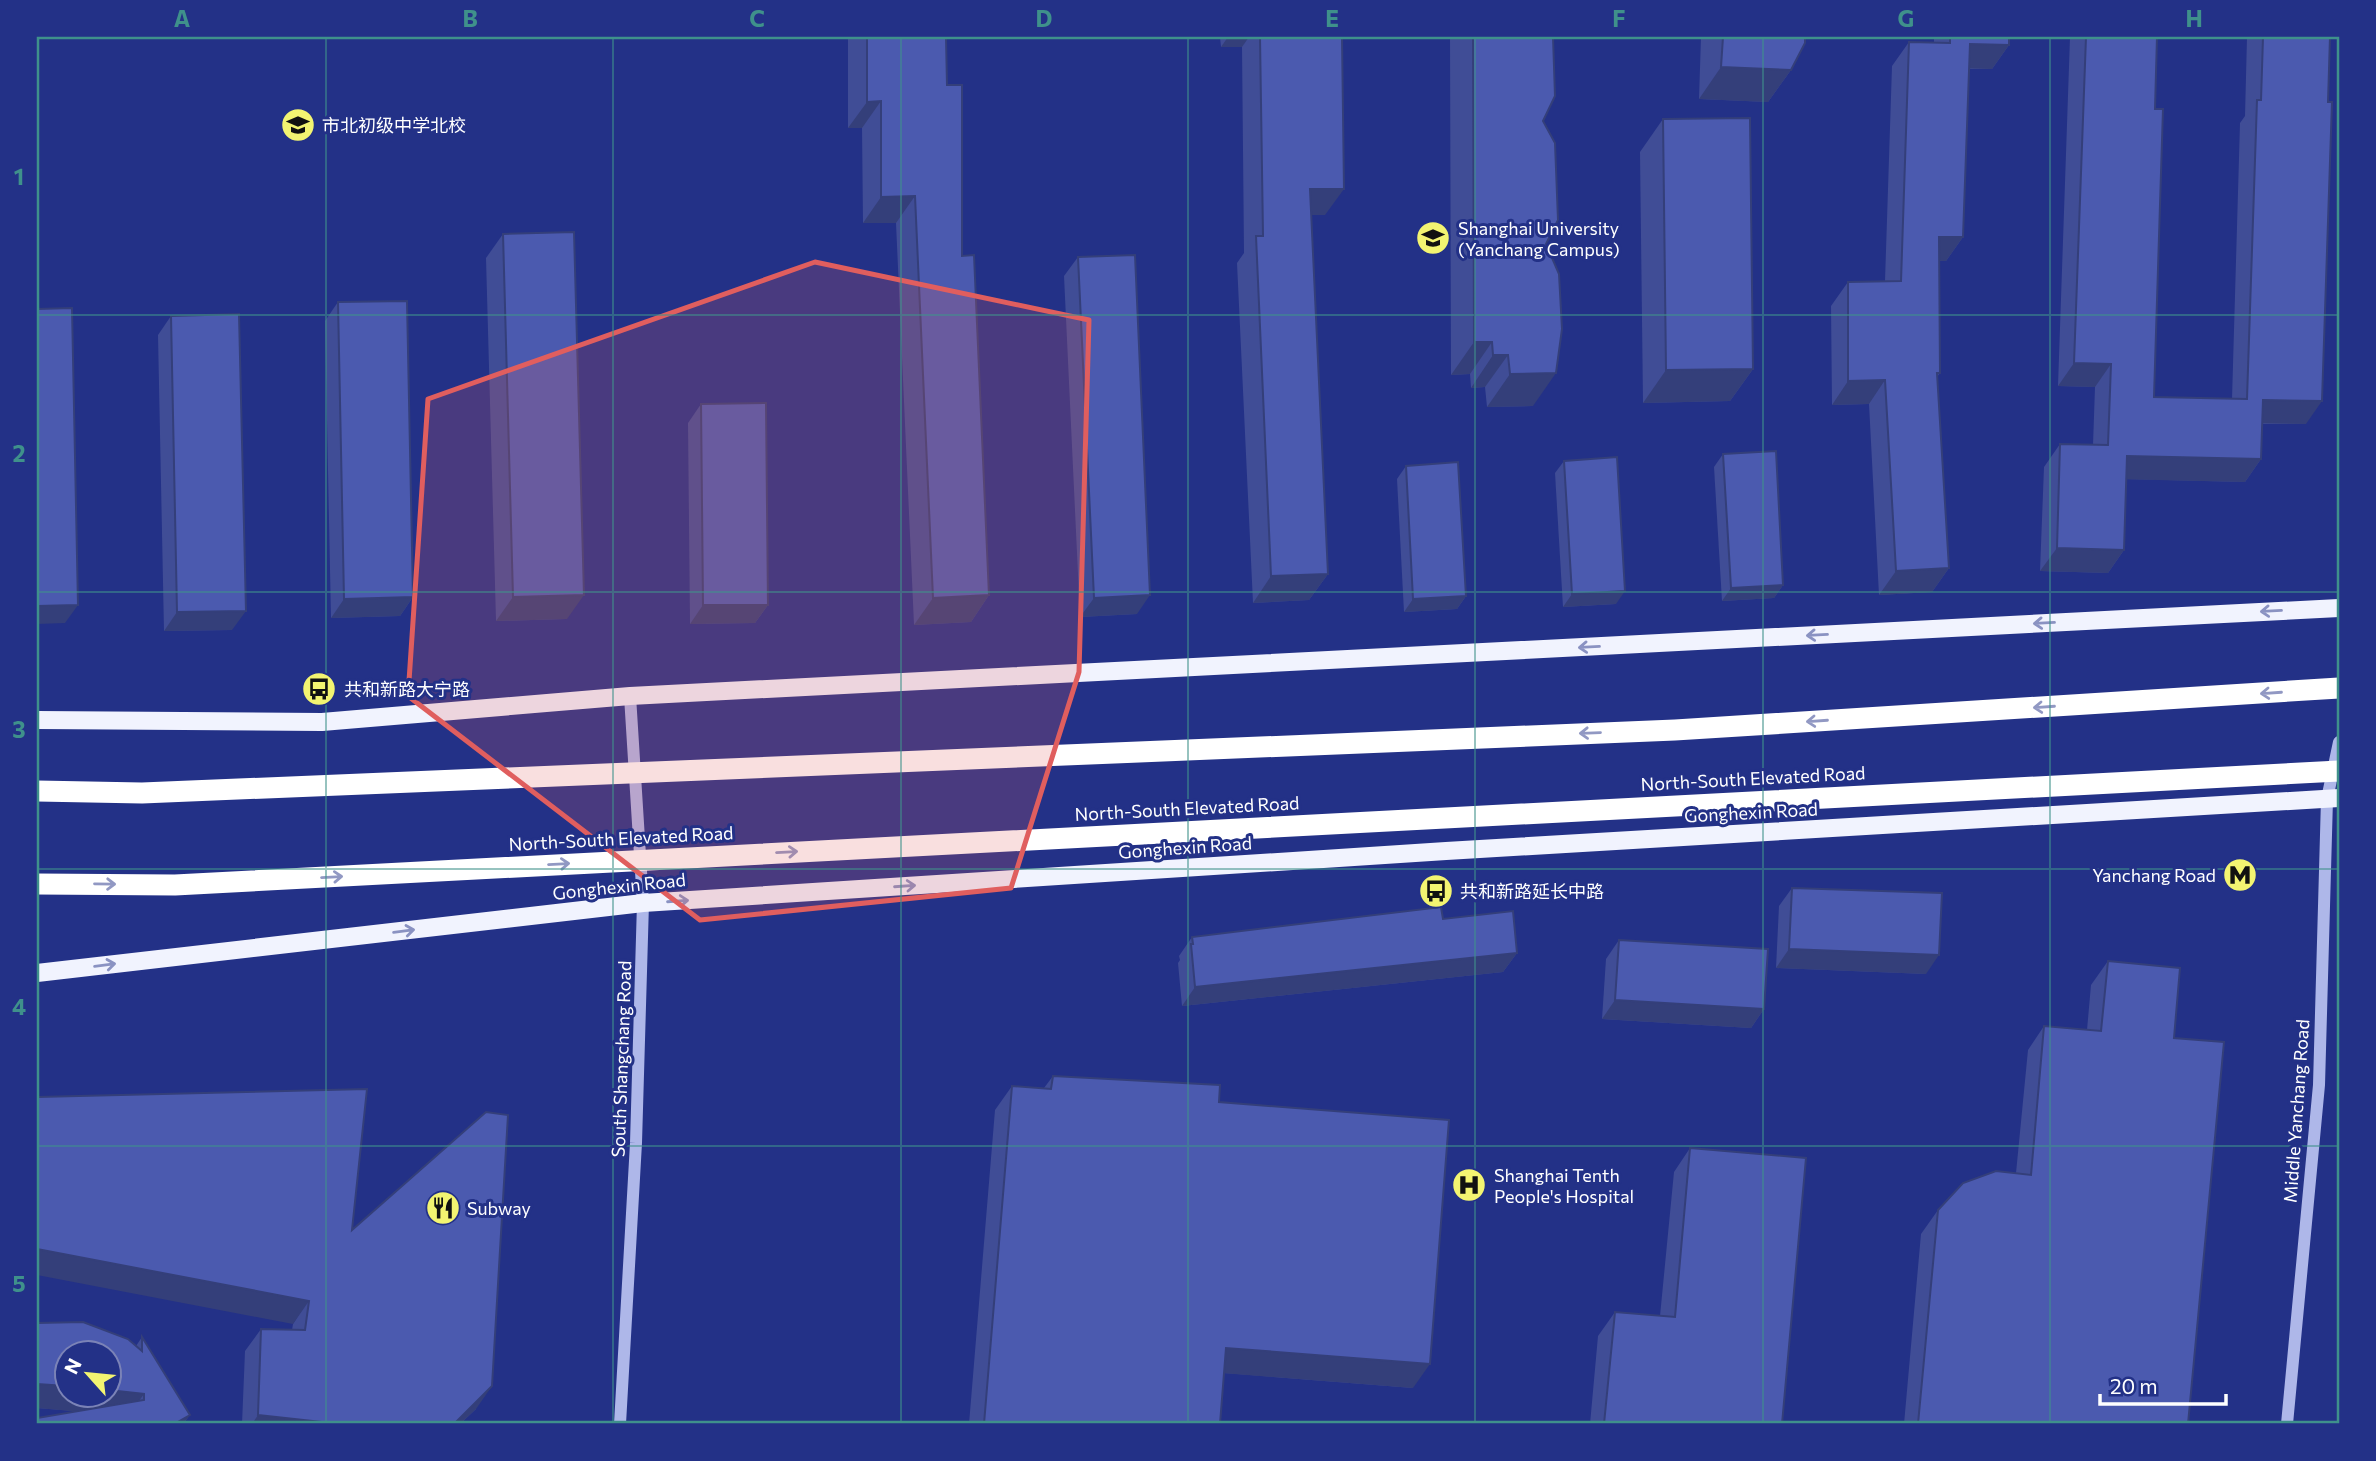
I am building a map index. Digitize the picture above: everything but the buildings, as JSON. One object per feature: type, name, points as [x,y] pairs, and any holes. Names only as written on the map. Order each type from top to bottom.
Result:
[{"type":"highway","points":[[37,791],[142,793],[1675,730],[2339,688]]},
{"type":"highway","name":"North-South Elevated Road","points":[[37,884],[174,885],[2339,771]]},
{"type":"main road","points":[[37,720],[322,722],[630,696],[2339,608]]},
{"type":"main road","name":"Gonghexin Road","points":[[37,973],[643,903],[1446,851],[2333,799]]},
{"type":"street","name":"South Shangchang Road","points":[[620,1424],[636,1143],[643,903],[630,696]]},
{"type":"street","points":[[2333,799],[2339,742]]},
{"type":"street","name":"Middle Yanchang Road","points":[[2287,1424],[2319,1085],[2333,799]]},
{"type":"highlighted area","points":[[815,262],[1089,320],[1079,672],[1011,888],[700,920],[408,696],[428,399]]},
{"type":"place","name":"市北初级中学北校","points":[[298,125]]},
{"type":"place","name":"Shanghai University (Yanchang Campus)","points":[[1433,238]]},
{"type":"place","name":"共和新路大宁路","points":[[319,689]]},
{"type":"place","name":"Yanchang Road","points":[[2240,875]]},
{"type":"place","name":"共和新路延长中路","points":[[1436,891]]},
{"type":"place","name":"Shanghai Tenth People's Hospital","points":[[1469,1185]]},
{"type":"place","name":"Subway","points":[[443,1208]]}]
